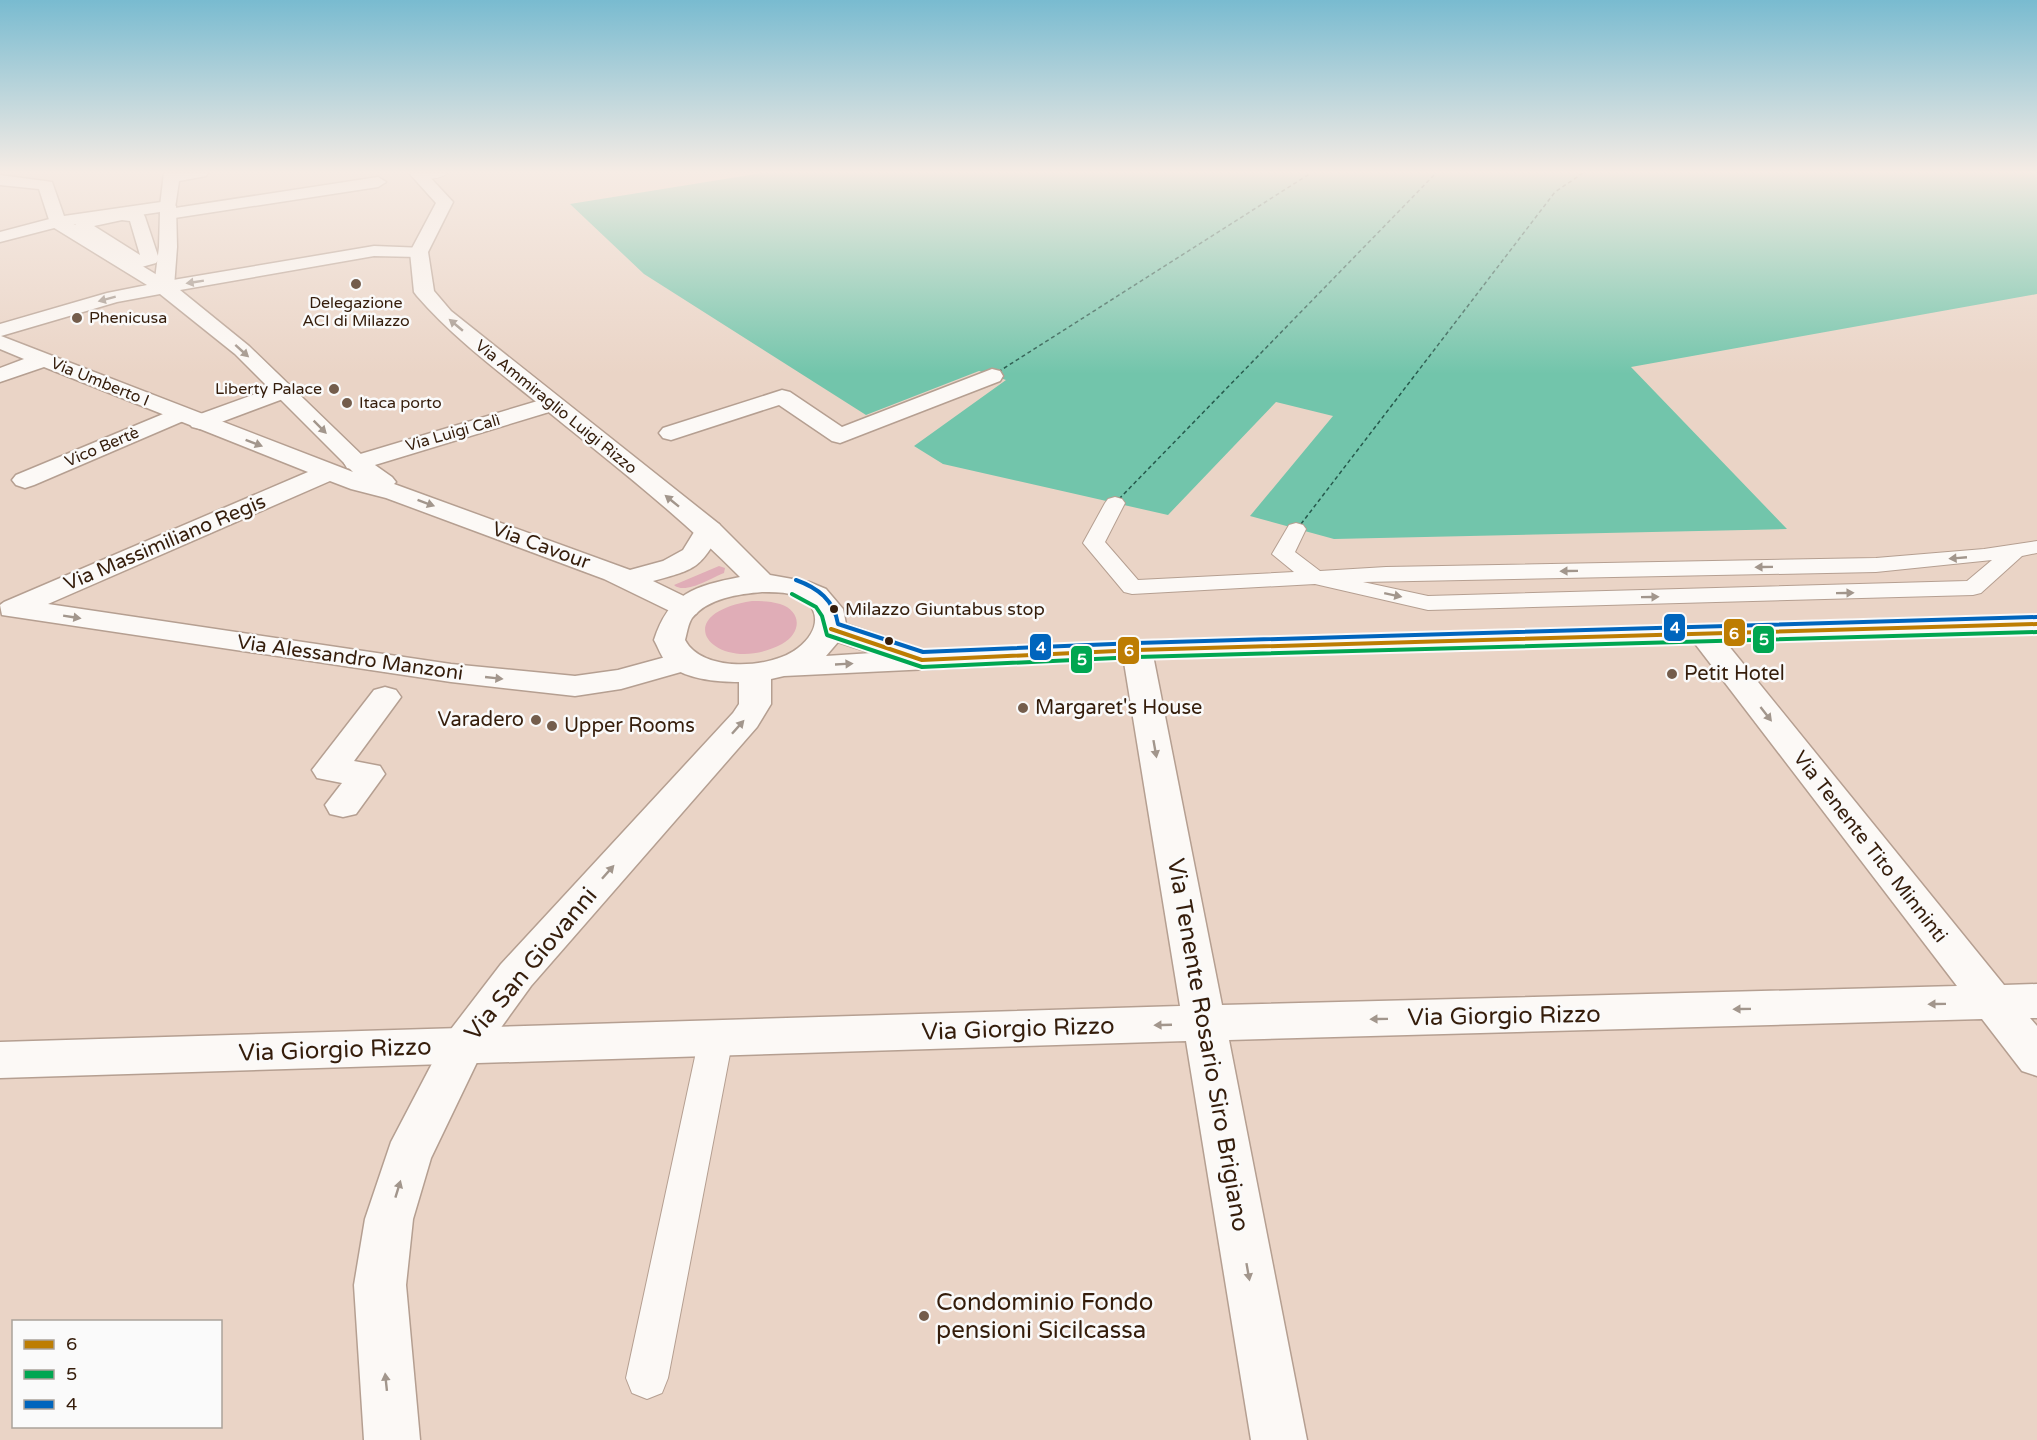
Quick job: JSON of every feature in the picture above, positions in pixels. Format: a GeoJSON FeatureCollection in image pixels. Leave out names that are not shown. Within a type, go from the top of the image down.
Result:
{"type":"FeatureCollection","features":[{"type":"Feature","properties":{"kind":"street","name":"Via Cavour"},"geometry":{"type":"LineString","coordinates":[[87,240],[164,287],[242,350],[356,463],[394,492]]}},
{"type":"Feature","properties":{"kind":"street"},"geometry":{"type":"LineString","coordinates":[[164,287],[168,240]]}},
{"type":"Feature","properties":{"kind":"street"},"geometry":{"type":"LineString","coordinates":[[0,330],[114,297],[164,287],[374,251],[419,252],[425,240]]}},
{"type":"Feature","properties":{"kind":"street","name":"Via Ammiraglio Luigi Rizzo"},"geometry":{"type":"LineString","coordinates":[[419,252],[424,292],[444,315],[709,530],[762,583]]}},
{"type":"Feature","properties":{"kind":"street"},"geometry":{"type":"LineString","coordinates":[[127,264],[140,264],[166,258]]}},
{"type":"Feature","properties":{"kind":"street","name":"Via Umberto I"},"geometry":{"type":"LineString","coordinates":[[0,342],[330,472]]}},
{"type":"Feature","properties":{"kind":"street"},"geometry":{"type":"LineString","coordinates":[[0,375],[45,359]]}},
{"type":"Feature","properties":{"kind":"street"},"geometry":{"type":"LineString","coordinates":[[671,433],[782,397],[840,436],[992,376]]}},
{"type":"Feature","properties":{"kind":"street","name":"Vico Bertè"},"geometry":{"type":"LineString","coordinates":[[25,480],[190,418],[283,391]]}},
{"type":"Feature","properties":{"kind":"street","name":"Via Luigi Calì"},"geometry":{"type":"LineString","coordinates":[[356,463],[551,404]]}},
{"type":"Feature","properties":{"kind":"street","name":"Via Cavour"},"geometry":{"type":"LineString","coordinates":[[330,472],[360,484],[394,492],[627,579],[686,608]]}},
{"type":"Feature","properties":{"kind":"street","name":"Via Massimiliano Regis"},"geometry":{"type":"LineString","coordinates":[[5,608],[330,472]]}},
{"type":"Feature","properties":{"kind":"street"},"geometry":{"type":"LineString","coordinates":[[627,579],[673,567],[693,556],[709,530]]}},
{"type":"Feature","properties":{"kind":"street"},"geometry":{"type":"LineString","coordinates":[[770,670],[807,657],[822,644],[831,629],[831,617],[827,606],[818,597],[794,587],[762,583],[720,590],[686,608],[676,618],[671,630],[670,641],[674,652],[684,661],[698,668],[734,675],[770,670],[922,660],[1137,650],[2037,624]]}},
{"type":"Feature","properties":{"kind":"street","name":"Via Alessandro Manzoni"},"geometry":{"type":"LineString","coordinates":[[5,608],[451,674],[575,686],[621,679],[684,661]]}},
{"type":"Feature","properties":{"kind":"street"},"geometry":{"type":"LineString","coordinates":[[831,629],[922,660]]}},
{"type":"Feature","properties":{"kind":"street","name":"Via Tenente Tito Minninti"},"geometry":{"type":"LineString","coordinates":[[1704,635],[2037,1058]]}},
{"type":"Feature","properties":{"kind":"street","name":"Via Tenente Rosario Siro Brigiano"},"geometry":{"type":"LineString","coordinates":[[1137,650],[1279,1440]]}},
{"type":"Feature","properties":{"kind":"street","name":"Via San Giovanni"},"geometry":{"type":"LineString","coordinates":[[392,1440],[380,1286],[389,1219],[408,1157],[463,1046],[516,975],[745,720],[770,670]]}},
{"type":"Feature","properties":{"kind":"street","name":"Via Alessandro Manzoni"},"geometry":{"type":"LineString","coordinates":[[343,805],[368,774],[329,770],[385,697]]}},
{"type":"Feature","properties":{"kind":"street","name":"Via Giorgio Rizzo"},"geometry":{"type":"LineString","coordinates":[[0,1060],[1204,1023],[2037,1002]]}},
{"type":"Feature","properties":{"kind":"lane"},"geometry":{"type":"LineString","coordinates":[[1115,503],[1094,543],[1132,586],[1398,574],[1876,565],[2030,549]]}},
{"type":"Feature","properties":{"kind":"lane"},"geometry":{"type":"LineString","coordinates":[[1296,530],[1282,554],[1316,578],[1428,603],[1904,592],[1972,588],[2030,549]]}},
{"type":"Feature","properties":{"kind":"lane"},"geometry":{"type":"LineString","coordinates":[[647,1378],[716,1038]]}},
{"type":"Feature","properties":{"kind":"shaded area"},"geometry":{"type":"Polygon","coordinates":[[[719,566],[725,568],[724,573],[705,582],[685,588],[674,585],[719,566]]]}},
{"type":"Feature","properties":{"kind":"shaded area"},"geometry":{"type":"Polygon","coordinates":[[[752,601],[777,603],[792,612],[797,623],[789,639],[782,644],[759,652],[738,654],[721,649],[709,640],[705,630],[710,618],[725,608],[752,601]]]}},
{"type":"Feature","properties":{"kind":"water"},"geometry":{"type":"Polygon","coordinates":[[[608,240],[2037,240],[2037,294],[1631,367],[1787,529],[1334,539],[1250,516],[1333,416],[1276,402],[1168,515],[943,464],[914,446],[1006,380],[979,371],[866,415],[644,274],[608,240]]]}},
{"type":"Feature","properties":{"kind":"ferry route"},"geometry":{"type":"LineString","coordinates":[[998,372],[1205,240]]}},
{"type":"Feature","properties":{"kind":"ferry route"},"geometry":{"type":"LineString","coordinates":[[1119,499],[1371,240]]}},
{"type":"Feature","properties":{"kind":"ferry route"},"geometry":{"type":"LineString","coordinates":[[1301,524],[1518,240]]}},
{"type":"Feature","properties":{"kind":"transit line","name":"4"},"geometry":{"type":"LineString","coordinates":[[796,580],[812,586],[830,601],[837,615],[838,624],[923,652],[1137,643],[2037,617]]}},
{"type":"Feature","properties":{"kind":"transit line","name":"5"},"geometry":{"type":"LineString","coordinates":[[792,594],[816,607],[822,616],[824,631],[827,635],[922,667],[1137,657],[2037,632]]}},
{"type":"Feature","properties":{"kind":"transit line","name":"6"},"geometry":{"type":"LineString","coordinates":[[831,629],[922,660],[1137,650],[2037,624]]}},
{"type":"Feature","properties":{"kind":"place","name":"Delegazione ACI di Milazzo"},"geometry":{"type":"Point","coordinates":[356,284]}},
{"type":"Feature","properties":{"kind":"place","name":"Phenicusa"},"geometry":{"type":"Point","coordinates":[77,318]}},
{"type":"Feature","properties":{"kind":"place","name":"Liberty Palace"},"geometry":{"type":"Point","coordinates":[334,389]}},
{"type":"Feature","properties":{"kind":"place","name":"Itaca porto"},"geometry":{"type":"Point","coordinates":[347,403]}},
{"type":"Feature","properties":{"kind":"place","name":"Milazzo Giuntabus stop"},"geometry":{"type":"Point","coordinates":[834,609]}},
{"type":"Feature","properties":{"kind":"place","name":"Petit Hotel"},"geometry":{"type":"Point","coordinates":[1672,674]}},
{"type":"Feature","properties":{"kind":"place","name":"Margaret's House"},"geometry":{"type":"Point","coordinates":[1023,708]}},
{"type":"Feature","properties":{"kind":"place","name":"Varadero"},"geometry":{"type":"Point","coordinates":[536,720]}},
{"type":"Feature","properties":{"kind":"place","name":"Upper Rooms"},"geometry":{"type":"Point","coordinates":[552,726]}},
{"type":"Feature","properties":{"kind":"place","name":"Condominio Fondo pensioni Sicilcassa"},"geometry":{"type":"Point","coordinates":[924,1316]}}]}
